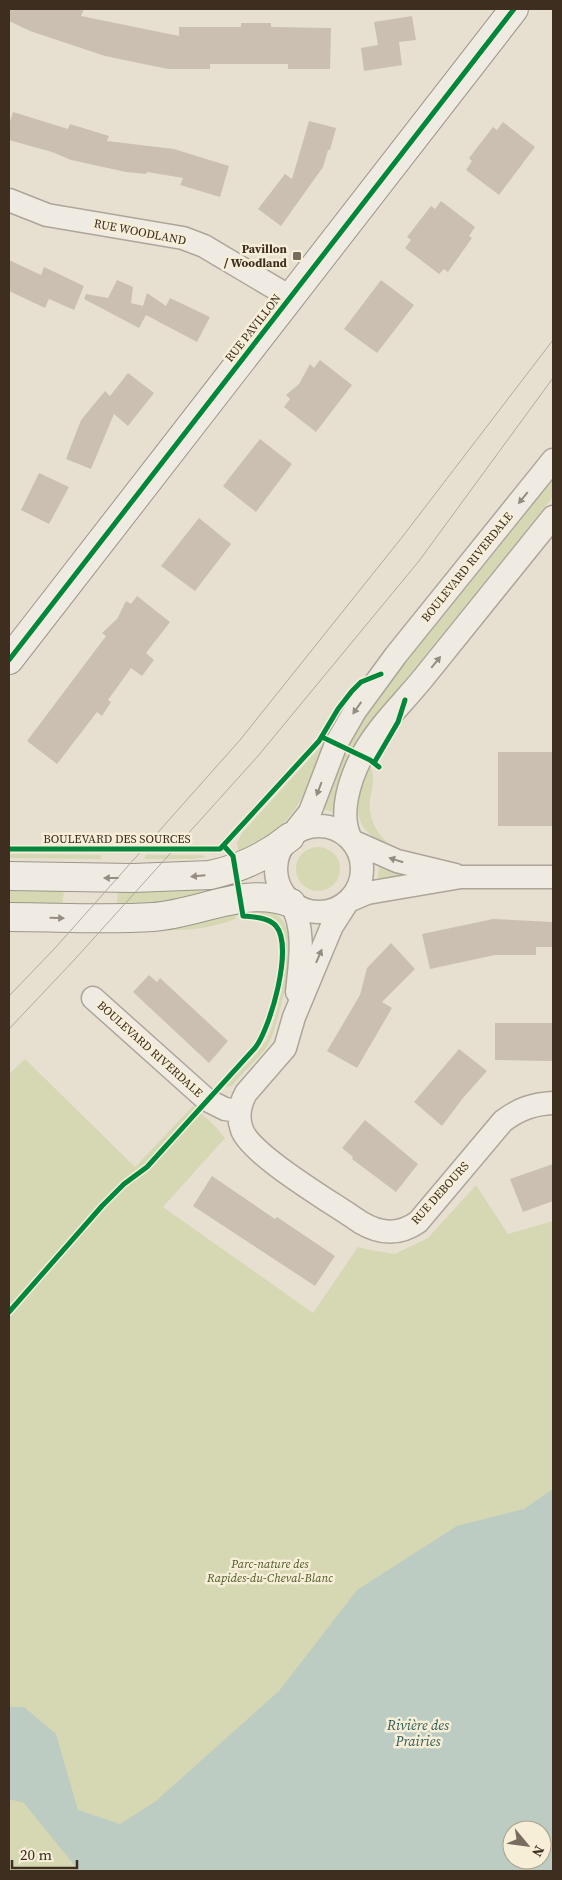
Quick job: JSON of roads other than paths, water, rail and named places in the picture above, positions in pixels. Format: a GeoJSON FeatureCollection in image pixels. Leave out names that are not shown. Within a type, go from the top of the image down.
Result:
{"type":"FeatureCollection","features":[{"type":"Feature","properties":{"kind":"street","name":"RUE PAVILLON"},"geometry":{"type":"LineString","coordinates":[[10,654],[514,9]]}},
{"type":"Feature","properties":{"kind":"street","name":"RUE WOODLAND"},"geometry":{"type":"LineString","coordinates":[[9,200],[47,215],[183,238],[204,246],[290,297]]}},
{"type":"Feature","properties":{"kind":"street","name":"BOULEVARD RIVERDALE"},"geometry":{"type":"LineString","coordinates":[[290,837],[310,812],[336,744],[352,716],[396,654],[553,460]]}},
{"type":"Feature","properties":{"kind":"street"},"geometry":{"type":"LineString","coordinates":[[240,1111],[246,1093],[282,1052],[332,926],[355,893],[362,876],[361,858],[346,824],[347,802],[355,772],[368,745],[387,718],[414,689],[553,517]]}},
{"type":"Feature","properties":{"kind":"street"},"geometry":{"type":"LineString","coordinates":[[9,876],[133,878],[210,875],[221,873],[266,854],[290,837],[308,828],[324,826],[338,830],[352,841],[392,859],[461,877]]}},
{"type":"Feature","properties":{"kind":"street"},"geometry":{"type":"LineString","coordinates":[[290,837],[277,858],[275,873],[279,888],[291,903],[298,920],[301,942],[294,1018]]}},
{"type":"Feature","properties":{"kind":"street"},"geometry":{"type":"LineString","coordinates":[[9,917],[153,917],[182,913],[232,900],[263,896],[280,899],[302,910],[320,913],[336,909],[348,901],[367,893],[461,877],[553,877]]}},
{"type":"Feature","properties":{"kind":"street","name":"BOULEVARD RIVERDALE"},"geometry":{"type":"LineString","coordinates":[[93,998],[203,1097],[218,1106],[240,1111]]}},
{"type":"Feature","properties":{"kind":"street","name":"RUE DEBOURS"},"geometry":{"type":"LineString","coordinates":[[240,1111],[241,1129],[256,1149],[369,1228],[386,1232],[403,1230],[418,1222],[503,1121],[521,1109],[553,1103]]}},
{"type":"Feature","properties":{"kind":"water","name":"Rivière des Prairies"},"geometry":{"type":"Polygon","coordinates":[[[553,1489],[553,1871],[79,1871],[24,1803],[9,1799],[9,1707],[24,1707],[56,1734],[78,1810],[120,1824],[156,1801],[279,1691],[357,1590],[457,1526],[524,1509],[553,1489]]]}},
{"type":"Feature","properties":{"kind":"tram line"},"geometry":{"type":"LineString","coordinates":[[9,996],[56,947],[240,740],[403,536],[553,340]]}},
{"type":"Feature","properties":{"kind":"tram line"},"geometry":{"type":"LineString","coordinates":[[9,1029],[76,958],[258,756],[419,561],[553,378]]}},
{"type":"Feature","properties":{"kind":"place","name":"Pavillon / Woodland"},"geometry":{"type":"Point","coordinates":[297,256]}},
{"type":"Feature","properties":{"kind":"park label","name":"Parc-nature des Rapides-du-Cheval-Blanc"},"geometry":{"type":"Point","coordinates":[270,1571]}}]}
